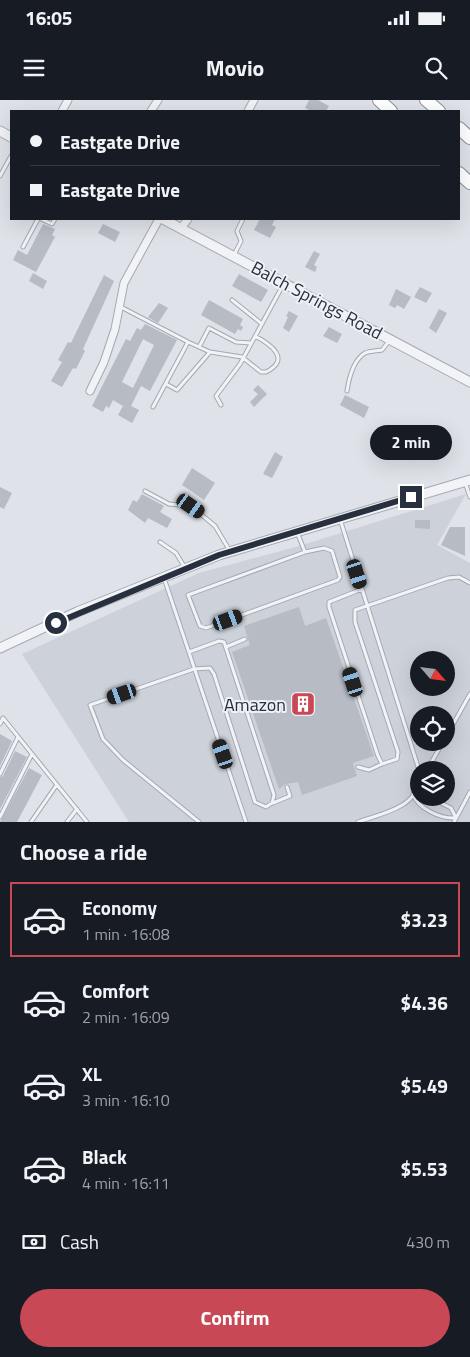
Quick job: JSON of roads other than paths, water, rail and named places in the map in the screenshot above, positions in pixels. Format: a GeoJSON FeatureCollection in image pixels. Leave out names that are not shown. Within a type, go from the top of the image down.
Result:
{"type":"FeatureCollection","features":[{"type":"Feature","properties":{"kind":"highway"},"geometry":{"type":"LineString","coordinates":[[379,100],[390,110]]}},
{"type":"Feature","properties":{"kind":"highway"},"geometry":{"type":"LineString","coordinates":[[426,100],[438,110]]}},
{"type":"Feature","properties":{"kind":"highway"},"geometry":{"type":"LineString","coordinates":[[460,129],[470,138]]}},
{"type":"Feature","properties":{"kind":"highway"},"geometry":{"type":"LineString","coordinates":[[460,174],[470,183]]}},
{"type":"Feature","properties":{"kind":"street"},"geometry":{"type":"LineString","coordinates":[[90,391],[109,346],[124,283],[158,220]]}},
{"type":"Feature","properties":{"kind":"street","name":"Balch Springs Road"},"geometry":{"type":"LineString","coordinates":[[165,220],[285,282],[470,382]]}},
{"type":"Feature","properties":{"kind":"street"},"geometry":{"type":"LineString","coordinates":[[182,228],[187,220]]}},
{"type":"Feature","properties":{"kind":"street"},"geometry":{"type":"LineString","coordinates":[[0,648],[77,612],[230,552],[467,481]]}},
{"type":"Feature","properties":{"kind":"lane"},"geometry":{"type":"LineString","coordinates":[[0,176],[10,158]]}},
{"type":"Feature","properties":{"kind":"lane"},"geometry":{"type":"LineString","coordinates":[[23,247],[39,220]]}},
{"type":"Feature","properties":{"kind":"lane"},"geometry":{"type":"LineString","coordinates":[[42,220],[52,224],[54,220]]}},
{"type":"Feature","properties":{"kind":"lane"},"geometry":{"type":"LineString","coordinates":[[234,256],[241,241],[237,231],[242,220]]}},
{"type":"Feature","properties":{"kind":"lane"},"geometry":{"type":"LineString","coordinates":[[221,406],[216,396],[240,364],[242,357],[252,343],[285,282]]}},
{"type":"Feature","properties":{"kind":"lane"},"geometry":{"type":"LineString","coordinates":[[232,300],[262,324]]}},
{"type":"Feature","properties":{"kind":"lane"},"geometry":{"type":"LineString","coordinates":[[118,306],[210,352],[242,357],[261,372],[266,372],[275,366],[278,356],[275,350],[255,336]]}},
{"type":"Feature","properties":{"kind":"lane"},"geometry":{"type":"LineString","coordinates":[[199,347],[209,328],[236,342],[252,343]]}},
{"type":"Feature","properties":{"kind":"lane"},"geometry":{"type":"LineString","coordinates":[[347,391],[351,373],[360,358],[369,352],[382,350],[390,339]]}},
{"type":"Feature","properties":{"kind":"lane"},"geometry":{"type":"LineString","coordinates":[[153,407],[188,342]]}},
{"type":"Feature","properties":{"kind":"lane"},"geometry":{"type":"LineString","coordinates":[[166,384],[177,390],[210,352]]}},
{"type":"Feature","properties":{"kind":"lane"},"geometry":{"type":"LineString","coordinates":[[467,481],[470,497]]}},
{"type":"Feature","properties":{"kind":"lane"},"geometry":{"type":"LineString","coordinates":[[145,491],[169,504],[191,506],[197,510],[215,526],[230,552]]}},
{"type":"Feature","properties":{"kind":"lane"},"geometry":{"type":"LineString","coordinates":[[339,518],[417,761]]}},
{"type":"Feature","properties":{"kind":"lane"},"geometry":{"type":"LineString","coordinates":[[297,532],[305,552]]}},
{"type":"Feature","properties":{"kind":"lane"},"geometry":{"type":"LineString","coordinates":[[160,542],[176,553],[186,569]]}},
{"type":"Feature","properties":{"kind":"lane"},"geometry":{"type":"LineString","coordinates":[[324,548],[332,551],[340,577],[338,580],[206,628],[200,626],[188,595],[305,552],[324,548]]}},
{"type":"Feature","properties":{"kind":"lane"},"geometry":{"type":"LineString","coordinates":[[358,767],[368,770],[397,759],[398,752],[355,622],[354,610],[448,578],[459,577],[470,583]]}},
{"type":"Feature","properties":{"kind":"lane"},"geometry":{"type":"LineString","coordinates":[[164,578],[246,822]]}},
{"type":"Feature","properties":{"kind":"lane"},"geometry":{"type":"LineString","coordinates":[[362,589],[329,602],[329,607],[382,764]]}},
{"type":"Feature","properties":{"kind":"lane"},"geometry":{"type":"LineString","coordinates":[[226,647],[245,640]]}},
{"type":"Feature","properties":{"kind":"lane"},"geometry":{"type":"LineString","coordinates":[[189,652],[219,641],[224,642],[274,795],[272,803]]}},
{"type":"Feature","properties":{"kind":"lane"},"geometry":{"type":"LineString","coordinates":[[199,822],[123,760],[103,739],[90,705],[194,669],[210,668],[214,674],[255,802],[266,807],[290,796],[287,787]]}},
{"type":"Feature","properties":{"kind":"lane"},"geometry":{"type":"LineString","coordinates":[[455,721],[470,694]]}},
{"type":"Feature","properties":{"kind":"lane"},"geometry":{"type":"LineString","coordinates":[[0,724],[3,718],[87,822]]}},
{"type":"Feature","properties":{"kind":"lane"},"geometry":{"type":"LineString","coordinates":[[0,774],[18,737]]}},
{"type":"Feature","properties":{"kind":"lane"},"geometry":{"type":"LineString","coordinates":[[0,817],[32,754]]}},
{"type":"Feature","properties":{"kind":"lane"},"geometry":{"type":"LineString","coordinates":[[31,822],[56,786]]}},
{"type":"Feature","properties":{"kind":"lane"},"geometry":{"type":"LineString","coordinates":[[455,820],[470,792]]}},
{"type":"Feature","properties":{"kind":"lane"},"geometry":{"type":"LineString","coordinates":[[358,822],[406,804],[410,798]]}},
{"type":"Feature","properties":{"kind":"lane"},"geometry":{"type":"LineString","coordinates":[[423,806],[446,819],[455,820]]}},
{"type":"Feature","properties":{"kind":"lane"},"geometry":{"type":"LineString","coordinates":[[447,806],[451,808],[455,820]]}},
{"type":"Feature","properties":{"kind":"lane"},"geometry":{"type":"LineString","coordinates":[[67,822],[77,809]]}},
{"type":"Feature","properties":{"kind":"place","name":"Amazon"},"geometry":{"type":"Point","coordinates":[303,704]}}]}
